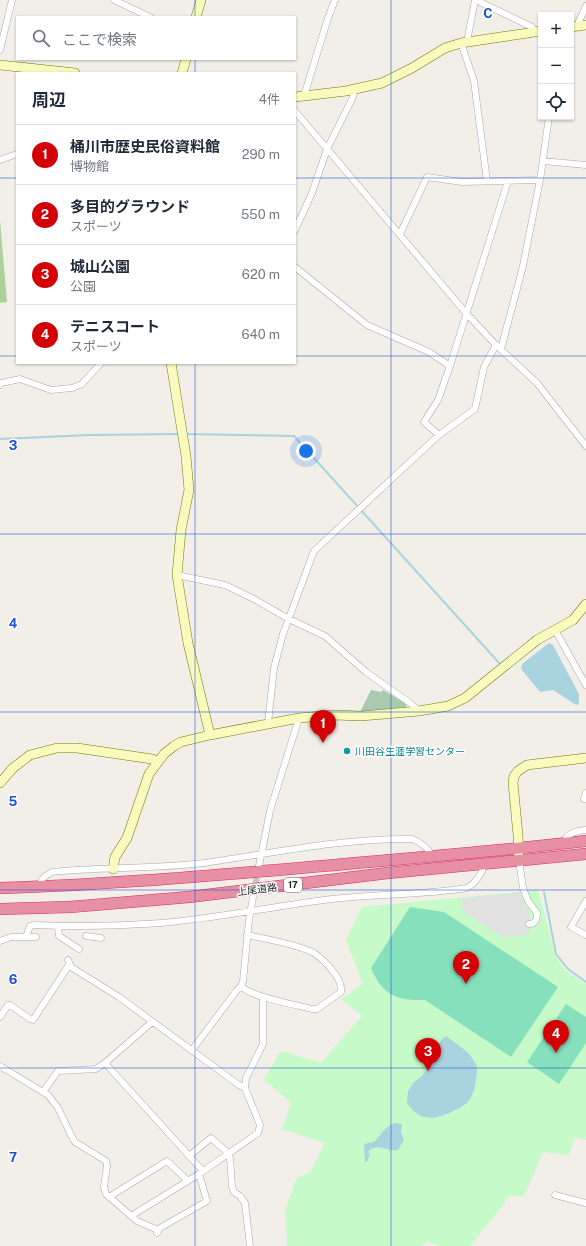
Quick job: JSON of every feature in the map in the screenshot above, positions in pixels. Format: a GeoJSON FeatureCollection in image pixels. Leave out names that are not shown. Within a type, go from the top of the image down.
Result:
{"type":"FeatureCollection","features":[{"type":"Feature","properties":{"kind":"highway","name":"上尾道路"},"geometry":{"type":"LineString","coordinates":[[0,910],[70,907],[189,897],[485,863],[563,844],[586,841]]}},
{"type":"Feature","properties":{"kind":"highway","name":"上尾道路"},"geometry":{"type":"LineString","coordinates":[[0,888],[116,883],[433,856],[586,854]]}},
{"type":"Feature","properties":{"kind":"street"},"geometry":{"type":"LineString","coordinates":[[0,50],[12,0]]}},
{"type":"Feature","properties":{"kind":"street"},"geometry":{"type":"LineString","coordinates":[[114,0],[148,16]]}},
{"type":"Feature","properties":{"kind":"street"},"geometry":{"type":"LineString","coordinates":[[196,16],[201,0]]}},
{"type":"Feature","properties":{"kind":"street"},"geometry":{"type":"LineString","coordinates":[[335,0],[299,96],[354,89],[382,83],[412,68],[445,48],[464,42],[538,31]]}},
{"type":"Feature","properties":{"kind":"street"},"geometry":{"type":"LineString","coordinates":[[487,181],[474,81],[464,42],[476,0],[538,31]]}},
{"type":"Feature","properties":{"kind":"street"},"geometry":{"type":"LineString","coordinates":[[578,26],[586,6]]}},
{"type":"Feature","properties":{"kind":"street"},"geometry":{"type":"LineString","coordinates":[[182,72],[186,60]]}},
{"type":"Feature","properties":{"kind":"street"},"geometry":{"type":"LineString","coordinates":[[0,65],[66,72]]}},
{"type":"Feature","properties":{"kind":"street"},"geometry":{"type":"LineString","coordinates":[[296,228],[312,193],[327,149],[353,97],[354,89]]}},
{"type":"Feature","properties":{"kind":"street"},"geometry":{"type":"LineString","coordinates":[[296,111],[466,313],[498,347],[537,383],[586,446]]}},
{"type":"Feature","properties":{"kind":"street"},"geometry":{"type":"LineString","coordinates":[[268,724],[274,668],[282,634],[314,551],[439,434],[475,409],[484,367],[498,347],[523,266],[540,180],[549,120]]}},
{"type":"Feature","properties":{"kind":"street"},"geometry":{"type":"LineString","coordinates":[[0,160],[16,154]]}},
{"type":"Feature","properties":{"kind":"street"},"geometry":{"type":"LineString","coordinates":[[543,161],[586,164]]}},
{"type":"Feature","properties":{"kind":"street"},"geometry":{"type":"LineString","coordinates":[[400,234],[427,176],[462,182],[540,180]]}},
{"type":"Feature","properties":{"kind":"street"},"geometry":{"type":"LineString","coordinates":[[439,434],[424,422],[438,400],[450,366],[508,180]]}},
{"type":"Feature","properties":{"kind":"street"},"geometry":{"type":"LineString","coordinates":[[296,268],[367,325],[429,352],[450,366]]}},
{"type":"Feature","properties":{"kind":"street"},"geometry":{"type":"LineString","coordinates":[[0,385],[1,383],[20,379],[51,390],[72,388],[82,384],[100,364]]}},
{"type":"Feature","properties":{"kind":"street"},"geometry":{"type":"LineString","coordinates":[[172,364],[186,456],[189,490],[181,530],[177,575],[188,643],[210,735]]}},
{"type":"Feature","properties":{"kind":"street"},"geometry":{"type":"LineString","coordinates":[[177,575],[225,585],[254,599],[289,619],[325,636],[366,672],[419,711]]}},
{"type":"Feature","properties":{"kind":"street"},"geometry":{"type":"LineString","coordinates":[[113,869],[115,857],[127,838],[149,774],[164,754],[181,742],[298,718],[335,715],[361,716],[419,711],[448,706],[458,702],[483,684],[537,640],[573,620],[586,604]]}},
{"type":"Feature","properties":{"kind":"street"},"geometry":{"type":"LineString","coordinates":[[555,630],[586,685]]}},
{"type":"Feature","properties":{"kind":"street"},"geometry":{"type":"LineString","coordinates":[[259,866],[270,811],[298,718]]}},
{"type":"Feature","properties":{"kind":"street"},"geometry":{"type":"LineString","coordinates":[[0,781],[13,768],[30,755],[57,748],[77,748],[158,761]]}},
{"type":"Feature","properties":{"kind":"street"},"geometry":{"type":"LineString","coordinates":[[529,924],[536,921],[537,914],[528,901],[523,888],[518,855],[518,834],[513,783],[516,774],[520,769],[527,765],[586,758]]}},
{"type":"Feature","properties":{"kind":"street"},"geometry":{"type":"LineString","coordinates":[[586,793],[584,799],[586,800]]}},
{"type":"Feature","properties":{"kind":"street"},"geometry":{"type":"LineString","coordinates":[[563,844],[565,838],[571,833],[586,830]]}},
{"type":"Feature","properties":{"kind":"street"},"geometry":{"type":"LineString","coordinates":[[37,887],[44,877],[52,872],[202,863],[322,844],[359,841],[416,840],[427,848],[433,856]]}},
{"type":"Feature","properties":{"kind":"street"},"geometry":{"type":"LineString","coordinates":[[26,937],[30,926],[117,926],[162,923],[334,899],[467,888],[483,871],[485,863]]}},
{"type":"Feature","properties":{"kind":"street"},"geometry":{"type":"LineString","coordinates":[[192,1050],[244,981],[247,935],[253,897]]}},
{"type":"Feature","properties":{"kind":"street"},"geometry":{"type":"LineString","coordinates":[[586,901],[571,927],[586,936]]}},
{"type":"Feature","properties":{"kind":"street"},"geometry":{"type":"LineString","coordinates":[[58,926],[59,936],[79,949]]}},
{"type":"Feature","properties":{"kind":"street"},"geometry":{"type":"LineString","coordinates":[[241,986],[244,990],[263,997],[312,1009],[317,1009],[341,992],[342,987],[336,975],[318,956],[312,952],[247,935]]}},
{"type":"Feature","properties":{"kind":"street"},"geometry":{"type":"LineString","coordinates":[[86,936],[101,938]]}},
{"type":"Feature","properties":{"kind":"street"},"geometry":{"type":"LineString","coordinates":[[0,941],[11,937],[36,937]]}},
{"type":"Feature","properties":{"kind":"street"},"geometry":{"type":"LineString","coordinates":[[0,1017],[8,1005],[10,1005],[33,1020],[68,963],[119,997],[239,1086],[245,1088]]}},
{"type":"Feature","properties":{"kind":"street"},"geometry":{"type":"LineString","coordinates":[[131,1216],[201,1173],[258,1133],[260,1125],[245,1088],[246,1078],[263,1044],[263,997]]}},
{"type":"Feature","properties":{"kind":"street"},"geometry":{"type":"LineString","coordinates":[[43,1092],[58,1071],[96,1069],[152,1022]]}},
{"type":"Feature","properties":{"kind":"street"},"geometry":{"type":"LineString","coordinates":[[0,1066],[43,1092],[53,1101],[75,1142],[106,1161],[105,1192],[131,1216],[157,1232],[207,1201],[201,1173],[189,1156],[105,1063]]}},
{"type":"Feature","properties":{"kind":"street"},"geometry":{"type":"LineString","coordinates":[[189,1156],[211,1138],[228,1154],[230,1158],[232,1187],[234,1192],[240,1196],[245,1203],[250,1246]]}},
{"type":"Feature","properties":{"kind":"street"},"geometry":{"type":"LineString","coordinates":[[109,1197],[167,1161],[186,1178],[187,1181]]}},
{"type":"Feature","properties":{"kind":"street"},"geometry":{"type":"LineString","coordinates":[[555,1195],[586,1203]]}},
{"type":"Feature","properties":{"kind":"green space"},"geometry":{"type":"Polygon","coordinates":[[[0,220],[7,302],[0,303],[0,220]]]}},
{"type":"Feature","properties":{"kind":"green space"},"geometry":{"type":"Polygon","coordinates":[[[371,690],[381,692],[383,690],[407,704],[406,707],[360,712],[371,690]]]}},
{"type":"Feature","properties":{"kind":"green space"},"geometry":{"type":"Polygon","coordinates":[[[538,890],[555,955],[566,971],[586,984],[586,1140],[575,1137],[569,1155],[543,1152],[524,1196],[510,1196],[470,1246],[438,1246],[427,1241],[422,1246],[287,1246],[285,1210],[297,1178],[310,1173],[325,1143],[282,1129],[291,1103],[264,1079],[281,1051],[321,1063],[362,1016],[341,999],[363,984],[346,940],[362,907],[538,890]]]}},
{"type":"Feature","properties":{"kind":"green space"},"geometry":{"type":"Polygon","coordinates":[[[410,907],[444,912],[558,987],[511,1057],[425,1000],[399,997],[392,994],[380,985],[371,968],[410,907]]]}},
{"type":"Feature","properties":{"kind":"green space"},"geometry":{"type":"Polygon","coordinates":[[[566,1004],[586,1017],[586,1043],[559,1084],[527,1062],[566,1004]]]}},
{"type":"Feature","properties":{"kind":"shaded area"},"geometry":{"type":"Polygon","coordinates":[[[520,893],[523,903],[529,911],[530,934],[503,937],[463,911],[462,898],[520,893]]]}},
{"type":"Feature","properties":{"kind":"water"},"geometry":{"type":"Polygon","coordinates":[[[549,643],[553,645],[579,694],[579,704],[576,705],[553,690],[540,692],[521,669],[522,664],[549,643]]]}},
{"type":"Feature","properties":{"kind":"water"},"geometry":{"type":"Polygon","coordinates":[[[446,1036],[466,1051],[473,1059],[477,1067],[474,1089],[469,1101],[459,1108],[441,1116],[429,1118],[423,1117],[412,1109],[407,1103],[408,1091],[414,1082],[422,1076],[427,1069],[430,1060],[436,1054],[438,1045],[446,1036]]]}},
{"type":"Feature","properties":{"kind":"water"},"geometry":{"type":"Polygon","coordinates":[[[395,1123],[402,1124],[401,1133],[404,1140],[398,1150],[375,1147],[368,1152],[370,1154],[367,1162],[365,1162],[364,1144],[374,1142],[386,1129],[395,1123]]]}},
{"type":"Feature","properties":{"kind":"waterway"},"geometry":{"type":"LineString","coordinates":[[0,439],[89,435],[181,434]]}},
{"type":"Feature","properties":{"kind":"waterway"},"geometry":{"type":"LineString","coordinates":[[185,434],[294,436],[501,665]]}},
{"type":"Feature","properties":{"kind":"waterway"},"geometry":{"type":"LineString","coordinates":[[544,892],[556,954],[568,969],[586,982]]}},
{"type":"Feature","properties":{"kind":"tunnel"},"geometry":{"type":"LineString","coordinates":[[254,892],[258,869]]}},
{"type":"Feature","properties":{"kind":"place","name":"桶川市歴史民俗資料館"},"geometry":{"type":"Point","coordinates":[323,743]}},
{"type":"Feature","properties":{"kind":"place","name":"川田谷生涯学習センター"},"geometry":{"type":"Point","coordinates":[347,751]}},
{"type":"Feature","properties":{"kind":"place","name":"多目的グラウンド"},"geometry":{"type":"Point","coordinates":[466,984]}},
{"type":"Feature","properties":{"kind":"place","name":"テニスコート"},"geometry":{"type":"Point","coordinates":[556,1053]}},
{"type":"Feature","properties":{"kind":"place","name":"城山公園"},"geometry":{"type":"Point","coordinates":[428,1071]}}]}
